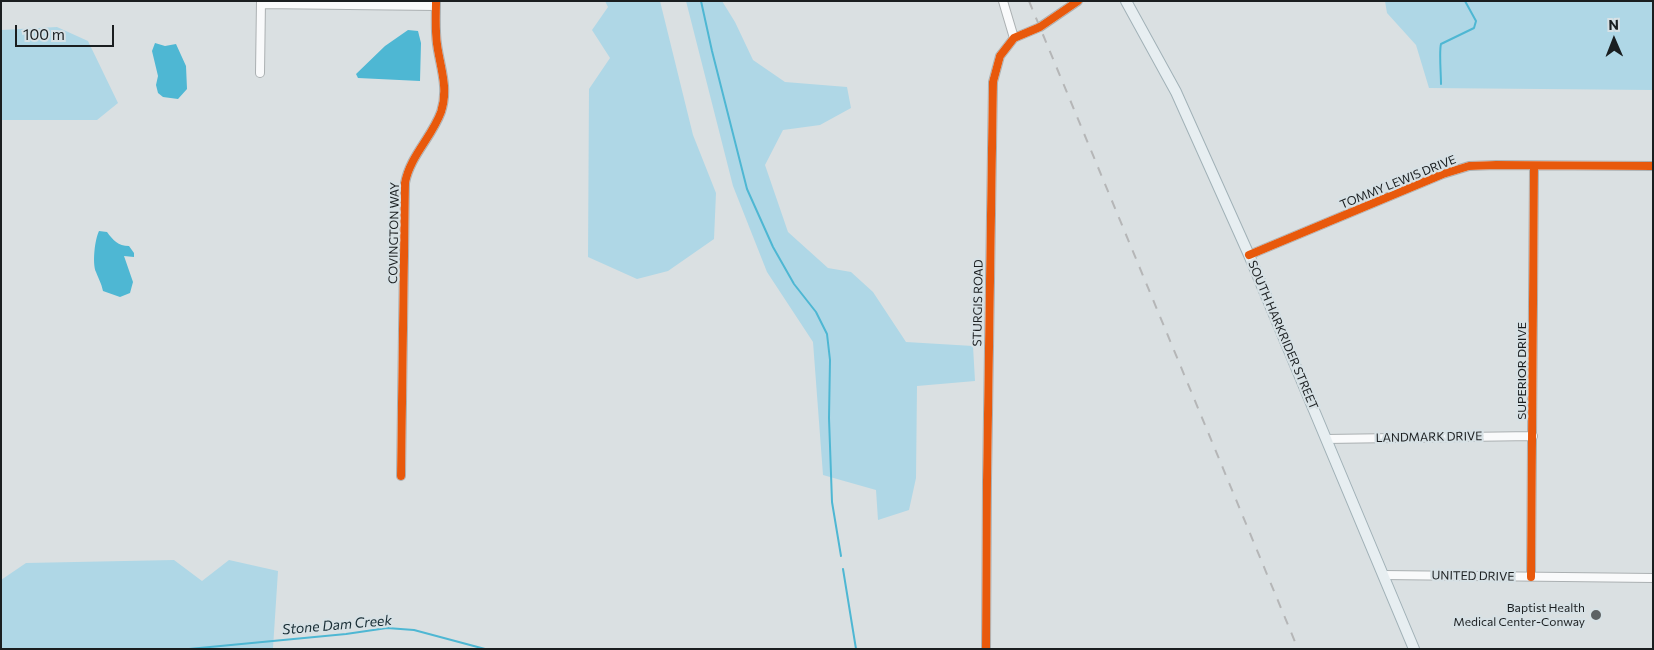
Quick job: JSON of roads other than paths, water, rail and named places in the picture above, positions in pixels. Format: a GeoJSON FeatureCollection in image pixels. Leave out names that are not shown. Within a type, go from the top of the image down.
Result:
{"type":"FeatureCollection","features":[{"type":"Feature","properties":{"kind":"main road","name":"SOUTH HARKRIDER STREET"},"geometry":{"type":"LineString","coordinates":[[1126,1],[1176,92],[1249,255],[1414,649]]}},
{"type":"Feature","properties":{"kind":"street"},"geometry":{"type":"LineString","coordinates":[[1003,1],[1014,38],[1040,27],[1078,1]]}},
{"type":"Feature","properties":{"kind":"street"},"geometry":{"type":"LineString","coordinates":[[260,73],[261,3],[436,4]]}},
{"type":"Feature","properties":{"kind":"street","name":"COVINGTON WAY"},"geometry":{"type":"LineString","coordinates":[[401,476],[405,183],[407,171],[441,113],[445,96],[445,84],[437,43],[436,4]]}},
{"type":"Feature","properties":{"kind":"street","name":"STURGIS ROAD"},"geometry":{"type":"LineString","coordinates":[[986,649],[993,82],[1000,56],[1014,38]]}},
{"type":"Feature","properties":{"kind":"street","name":"TOMMY LEWIS DRIVE"},"geometry":{"type":"LineString","coordinates":[[1249,255],[1443,174],[1468,166],[1653,166]]}},
{"type":"Feature","properties":{"kind":"street","name":"SUPERIOR DRIVE"},"geometry":{"type":"LineString","coordinates":[[1531,577],[1534,166]]}},
{"type":"Feature","properties":{"kind":"street","name":"LANDMARK DRIVE"},"geometry":{"type":"LineString","coordinates":[[1326,439],[1533,436]]}},
{"type":"Feature","properties":{"kind":"street","name":"UNITED DRIVE"},"geometry":{"type":"LineString","coordinates":[[1383,575],[1653,578]]}},
{"type":"Feature","properties":{"kind":"water"},"geometry":{"type":"Polygon","coordinates":[[[408,30],[418,31],[421,43],[420,81],[358,78],[356,74],[385,46],[408,30]]]}},
{"type":"Feature","properties":{"kind":"water"},"geometry":{"type":"Polygon","coordinates":[[[155,43],[165,46],[176,44],[186,66],[187,89],[178,99],[163,97],[158,93],[156,85],[158,76],[152,51],[155,43]]]}},
{"type":"Feature","properties":{"kind":"water"},"geometry":{"type":"Polygon","coordinates":[[[99,231],[107,232],[116,242],[129,246],[134,253],[134,257],[124,256],[133,282],[130,293],[120,297],[103,291],[94,263],[95,245],[99,231]]]}},
{"type":"Feature","properties":{"kind":"waterway"},"geometry":{"type":"LineString","coordinates":[[701,1],[747,189],[773,247],[794,284],[816,312],[827,334],[830,360],[829,418],[832,502],[841,556]]}},
{"type":"Feature","properties":{"kind":"waterway"},"geometry":{"type":"LineString","coordinates":[[1441,84],[1441,44],[1474,28],[1476,21],[1465,1]]}},
{"type":"Feature","properties":{"kind":"waterway"},"geometry":{"type":"LineString","coordinates":[[843,569],[856,649]]}},
{"type":"Feature","properties":{"kind":"waterway","name":"Stone Dam Creek"},"geometry":{"type":"LineString","coordinates":[[189,649],[346,634],[387,628],[414,630],[485,649]]}},
{"type":"Feature","properties":{"kind":"railway"},"geometry":{"type":"LineString","coordinates":[[1029,1],[1298,649]]}},
{"type":"Feature","properties":{"kind":"place","name":"Baptist Health Medical Center-Conway"},"geometry":{"type":"Point","coordinates":[1596,615]}}]}
